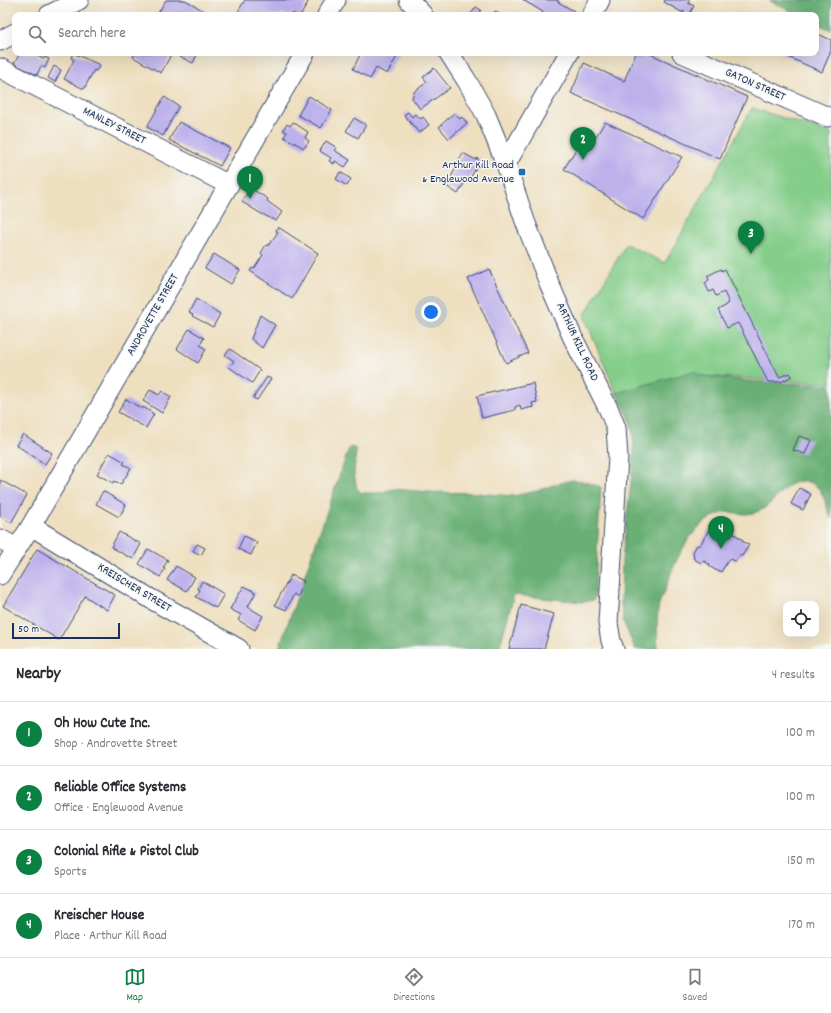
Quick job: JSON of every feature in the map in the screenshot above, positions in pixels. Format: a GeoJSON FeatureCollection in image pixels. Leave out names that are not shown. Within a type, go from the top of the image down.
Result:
{"type":"FeatureCollection","features":[{"type":"Feature","properties":{"kind":"street"},"geometry":{"type":"LineString","coordinates":[[56,12],[78,0]]}},
{"type":"Feature","properties":{"kind":"street"},"geometry":{"type":"LineString","coordinates":[[329,12],[336,0]]}},
{"type":"Feature","properties":{"kind":"street"},"geometry":{"type":"LineString","coordinates":[[409,0],[419,12]]}},
{"type":"Feature","properties":{"kind":"street"},"geometry":{"type":"LineString","coordinates":[[0,41],[12,35]]}},
{"type":"Feature","properties":{"kind":"street","name":"ANDROVETTE STREET"},"geometry":{"type":"LineString","coordinates":[[0,575],[31,526],[303,56]]}},
{"type":"Feature","properties":{"kind":"street","name":"ARTHUR KILL ROAD"},"geometry":{"type":"LineString","coordinates":[[451,56],[467,80],[486,115],[506,164],[525,221],[549,283],[572,336],[609,410],[616,428],[618,457],[608,623],[614,649]]}},
{"type":"Feature","properties":{"kind":"street"},"geometry":{"type":"LineString","coordinates":[[506,164],[567,56]]}},
{"type":"Feature","properties":{"kind":"street","name":"GATON STREET"},"geometry":{"type":"LineString","coordinates":[[689,56],[828,117]]}},
{"type":"Feature","properties":{"kind":"street","name":"MANLEY STREET"},"geometry":{"type":"LineString","coordinates":[[0,68],[229,185]]}},
{"type":"Feature","properties":{"kind":"street","name":"KREISCHER STREET"},"geometry":{"type":"LineString","coordinates":[[31,526],[151,599],[239,649]]}},
{"type":"Feature","properties":{"kind":"street"},"geometry":{"type":"LineString","coordinates":[[0,538],[17,548]]}},
{"type":"Feature","properties":{"kind":"green space"},"geometry":{"type":"Polygon","coordinates":[[[831,0],[831,30],[819,24],[819,12],[793,12],[770,1],[831,0]]]}},
{"type":"Feature","properties":{"kind":"green space"},"geometry":{"type":"Polygon","coordinates":[[[752,108],[831,133],[831,384],[704,376],[616,393],[584,316],[626,244],[665,263],[752,108]]]}},
{"type":"Feature","properties":{"kind":"green space"},"geometry":{"type":"Polygon","coordinates":[[[694,371],[699,375],[704,376],[747,381],[831,386],[831,519],[819,489],[812,483],[800,481],[787,487],[771,503],[759,511],[749,514],[727,512],[702,524],[686,543],[680,554],[660,601],[657,630],[658,649],[635,649],[623,621],[621,603],[622,559],[634,456],[633,434],[629,417],[616,393],[694,371]]]}},
{"type":"Feature","properties":{"kind":"green space"},"geometry":{"type":"Polygon","coordinates":[[[353,447],[356,450],[354,474],[357,489],[362,493],[378,493],[393,489],[513,496],[537,491],[572,480],[582,481],[601,487],[594,600],[582,602],[514,595],[499,649],[279,649],[349,448],[353,447]]]}},
{"type":"Feature","properties":{"kind":"building"},"geometry":{"type":"Polygon","coordinates":[[[166,0],[185,0],[206,12],[159,12],[166,0]]]}},
{"type":"Feature","properties":{"kind":"building"},"geometry":{"type":"Polygon","coordinates":[[[245,0],[309,0],[303,12],[238,12],[245,0]]]}},
{"type":"Feature","properties":{"kind":"building"},"geometry":{"type":"Polygon","coordinates":[[[523,0],[558,0],[558,2],[574,11],[573,12],[543,12],[523,0]]]}},
{"type":"Feature","properties":{"kind":"building"},"geometry":{"type":"Polygon","coordinates":[[[665,0],[690,0],[688,3],[694,6],[691,12],[681,12],[664,2],[665,0]]]}},
{"type":"Feature","properties":{"kind":"building"},"geometry":{"type":"Polygon","coordinates":[[[476,7],[481,10],[480,12],[472,12],[476,7]]]}},
{"type":"Feature","properties":{"kind":"building"},"geometry":{"type":"Polygon","coordinates":[[[819,34],[831,40],[831,51],[822,72],[786,56],[819,56],[819,34]]]}},
{"type":"Feature","properties":{"kind":"building"},"geometry":{"type":"Polygon","coordinates":[[[18,56],[37,56],[44,59],[45,57],[49,59],[45,68],[41,66],[37,75],[14,64],[18,56]]]}},
{"type":"Feature","properties":{"kind":"building"},"geometry":{"type":"Polygon","coordinates":[[[72,56],[80,56],[100,65],[96,71],[94,70],[84,89],[64,79],[74,60],[71,58],[72,56]]]}},
{"type":"Feature","properties":{"kind":"building"},"geometry":{"type":"Polygon","coordinates":[[[134,56],[170,56],[161,73],[134,56]]]}},
{"type":"Feature","properties":{"kind":"building"},"geometry":{"type":"Polygon","coordinates":[[[178,56],[196,56],[193,63],[178,56]]]}},
{"type":"Feature","properties":{"kind":"building"},"geometry":{"type":"Polygon","coordinates":[[[360,56],[397,56],[387,74],[376,68],[370,79],[353,69],[360,56]]]}},
{"type":"Feature","properties":{"kind":"building"},"geometry":{"type":"Polygon","coordinates":[[[635,56],[655,56],[747,97],[720,159],[571,93],[584,63],[624,81],[635,56]]]}},
{"type":"Feature","properties":{"kind":"building"},"geometry":{"type":"Polygon","coordinates":[[[54,66],[61,70],[55,82],[48,78],[54,66]]]}},
{"type":"Feature","properties":{"kind":"building"},"geometry":{"type":"Polygon","coordinates":[[[434,68],[450,88],[420,109],[412,98],[414,92],[427,82],[423,77],[434,68]]]}},
{"type":"Feature","properties":{"kind":"building"},"geometry":{"type":"Polygon","coordinates":[[[309,96],[332,110],[321,128],[298,115],[309,96]]]}},
{"type":"Feature","properties":{"kind":"building"},"geometry":{"type":"Polygon","coordinates":[[[164,97],[179,106],[163,136],[147,127],[164,97]]]}},
{"type":"Feature","properties":{"kind":"building"},"geometry":{"type":"Polygon","coordinates":[[[408,112],[412,117],[415,114],[421,119],[423,117],[429,125],[419,133],[404,115],[408,112]]]}},
{"type":"Feature","properties":{"kind":"building"},"geometry":{"type":"Polygon","coordinates":[[[454,113],[460,119],[462,117],[467,123],[449,139],[439,127],[454,113]]]}},
{"type":"Feature","properties":{"kind":"building"},"geometry":{"type":"Polygon","coordinates":[[[354,118],[366,125],[358,138],[346,131],[354,118]]]}},
{"type":"Feature","properties":{"kind":"building"},"geometry":{"type":"Polygon","coordinates":[[[179,122],[230,148],[220,166],[169,140],[179,122]]]}},
{"type":"Feature","properties":{"kind":"building"},"geometry":{"type":"Polygon","coordinates":[[[293,122],[308,132],[305,138],[309,141],[304,148],[284,137],[287,132],[283,130],[287,124],[290,126],[293,122]]]}},
{"type":"Feature","properties":{"kind":"building"},"geometry":{"type":"Polygon","coordinates":[[[605,122],[682,157],[643,219],[564,169],[579,144],[587,150],[605,122]]]}},
{"type":"Feature","properties":{"kind":"building"},"geometry":{"type":"Polygon","coordinates":[[[326,141],[336,148],[334,150],[350,160],[345,167],[335,161],[334,164],[329,161],[331,158],[320,151],[326,141]]]}},
{"type":"Feature","properties":{"kind":"building"},"geometry":{"type":"Polygon","coordinates":[[[463,153],[476,160],[477,158],[480,161],[468,182],[466,180],[458,194],[446,186],[463,153]]]}},
{"type":"Feature","properties":{"kind":"building"},"geometry":{"type":"Polygon","coordinates":[[[340,172],[351,179],[347,186],[336,179],[340,172]]]}},
{"type":"Feature","properties":{"kind":"building"},"geometry":{"type":"Polygon","coordinates":[[[250,188],[268,199],[267,201],[282,212],[276,221],[242,202],[250,188]]]}},
{"type":"Feature","properties":{"kind":"building"},"geometry":{"type":"Polygon","coordinates":[[[278,227],[318,253],[292,299],[250,271],[252,268],[254,269],[263,255],[261,253],[266,245],[268,246],[278,232],[276,231],[278,227]]]}},
{"type":"Feature","properties":{"kind":"building"},"geometry":{"type":"Polygon","coordinates":[[[214,254],[240,270],[231,284],[205,268],[214,254]]]}},
{"type":"Feature","properties":{"kind":"building"},"geometry":{"type":"Polygon","coordinates":[[[489,269],[528,353],[506,363],[468,279],[489,269]]]}},
{"type":"Feature","properties":{"kind":"building"},"geometry":{"type":"Polygon","coordinates":[[[721,269],[722,271],[725,269],[779,377],[790,373],[792,376],[781,382],[768,382],[738,323],[727,328],[718,310],[729,303],[724,292],[716,296],[713,290],[709,292],[705,283],[709,280],[707,276],[721,269]]]}},
{"type":"Feature","properties":{"kind":"building"},"geometry":{"type":"Polygon","coordinates":[[[196,299],[220,314],[213,327],[192,316],[193,315],[189,312],[196,299]]]}},
{"type":"Feature","properties":{"kind":"building"},"geometry":{"type":"Polygon","coordinates":[[[260,315],[275,325],[262,348],[251,339],[260,315]]]}},
{"type":"Feature","properties":{"kind":"building"},"geometry":{"type":"Polygon","coordinates":[[[189,329],[204,338],[200,345],[206,349],[198,363],[177,349],[189,329]]]}},
{"type":"Feature","properties":{"kind":"building"},"geometry":{"type":"Polygon","coordinates":[[[230,349],[260,370],[252,383],[229,367],[234,361],[225,355],[230,349]]]}},
{"type":"Feature","properties":{"kind":"building"},"geometry":{"type":"Polygon","coordinates":[[[267,377],[271,379],[257,400],[253,398],[267,377]]]}},
{"type":"Feature","properties":{"kind":"building"},"geometry":{"type":"Polygon","coordinates":[[[533,383],[537,402],[532,403],[533,407],[521,410],[520,405],[515,407],[515,410],[482,418],[477,396],[533,383]]]}},
{"type":"Feature","properties":{"kind":"building"},"geometry":{"type":"Polygon","coordinates":[[[150,390],[159,395],[162,391],[171,397],[162,413],[143,401],[150,390]]]}},
{"type":"Feature","properties":{"kind":"building"},"geometry":{"type":"Polygon","coordinates":[[[126,399],[142,409],[143,407],[154,414],[146,428],[118,412],[126,399]]]}},
{"type":"Feature","properties":{"kind":"building"},"geometry":{"type":"Polygon","coordinates":[[[23,434],[52,453],[45,464],[16,445],[23,434]]]}},
{"type":"Feature","properties":{"kind":"building"},"geometry":{"type":"Polygon","coordinates":[[[799,436],[811,440],[805,454],[793,450],[799,436]]]}},
{"type":"Feature","properties":{"kind":"building"},"geometry":{"type":"Polygon","coordinates":[[[109,453],[125,462],[123,464],[131,468],[121,484],[114,481],[113,483],[97,474],[109,453]]]}},
{"type":"Feature","properties":{"kind":"building"},"geometry":{"type":"Polygon","coordinates":[[[0,480],[27,495],[11,523],[0,516],[0,480]]]}},
{"type":"Feature","properties":{"kind":"building"},"geometry":{"type":"Polygon","coordinates":[[[799,488],[811,494],[803,510],[791,504],[799,488]]]}},
{"type":"Feature","properties":{"kind":"building"},"geometry":{"type":"Polygon","coordinates":[[[103,491],[126,505],[119,517],[96,504],[103,491]]]}},
{"type":"Feature","properties":{"kind":"building"},"geometry":{"type":"Polygon","coordinates":[[[715,524],[726,531],[727,529],[749,545],[742,556],[740,555],[736,561],[729,559],[721,572],[709,566],[710,565],[704,561],[701,563],[694,559],[693,552],[715,524]]]}},
{"type":"Feature","properties":{"kind":"building"},"geometry":{"type":"Polygon","coordinates":[[[119,532],[141,544],[133,559],[111,547],[119,532]]]}},
{"type":"Feature","properties":{"kind":"building"},"geometry":{"type":"Polygon","coordinates":[[[244,536],[257,542],[251,555],[238,549],[244,536]]]}},
{"type":"Feature","properties":{"kind":"building"},"geometry":{"type":"Polygon","coordinates":[[[197,544],[205,548],[201,555],[193,551],[197,544]]]}},
{"type":"Feature","properties":{"kind":"building"},"geometry":{"type":"Polygon","coordinates":[[[37,549],[115,595],[107,610],[85,596],[59,640],[3,606],[37,549]]]}},
{"type":"Feature","properties":{"kind":"building"},"geometry":{"type":"Polygon","coordinates":[[[148,549],[168,560],[160,577],[139,564],[148,549]]]}},
{"type":"Feature","properties":{"kind":"building"},"geometry":{"type":"Polygon","coordinates":[[[176,566],[195,577],[187,591],[167,580],[176,566]]]}},
{"type":"Feature","properties":{"kind":"building"},"geometry":{"type":"Polygon","coordinates":[[[291,575],[304,581],[298,597],[294,594],[286,610],[275,605],[291,575]]]}},
{"type":"Feature","properties":{"kind":"building"},"geometry":{"type":"Polygon","coordinates":[[[202,581],[224,594],[216,608],[196,597],[200,590],[198,589],[202,581]]]}},
{"type":"Feature","properties":{"kind":"building"},"geometry":{"type":"Polygon","coordinates":[[[244,586],[256,592],[248,607],[263,616],[255,630],[238,620],[241,615],[230,609],[244,586]]]}},
{"type":"Feature","properties":{"kind":"building"},"geometry":{"type":"Polygon","coordinates":[[[521,605],[554,614],[544,649],[509,649],[521,605]]]}},
{"type":"Feature","properties":{"kind":"place","name":"Reliable Office Systems"},"geometry":{"type":"Point","coordinates":[583,160]}},
{"type":"Feature","properties":{"kind":"place","name":"Arthur Kill Road & Englewood Avenue"},"geometry":{"type":"Point","coordinates":[522,172]}},
{"type":"Feature","properties":{"kind":"place","name":"Oh How Cute Inc."},"geometry":{"type":"Point","coordinates":[250,199]}},
{"type":"Feature","properties":{"kind":"place","name":"Colonial Rifle & Pistol Club"},"geometry":{"type":"Point","coordinates":[751,254]}},
{"type":"Feature","properties":{"kind":"place","name":"Kreischer House"},"geometry":{"type":"Point","coordinates":[721,549]}}]}
